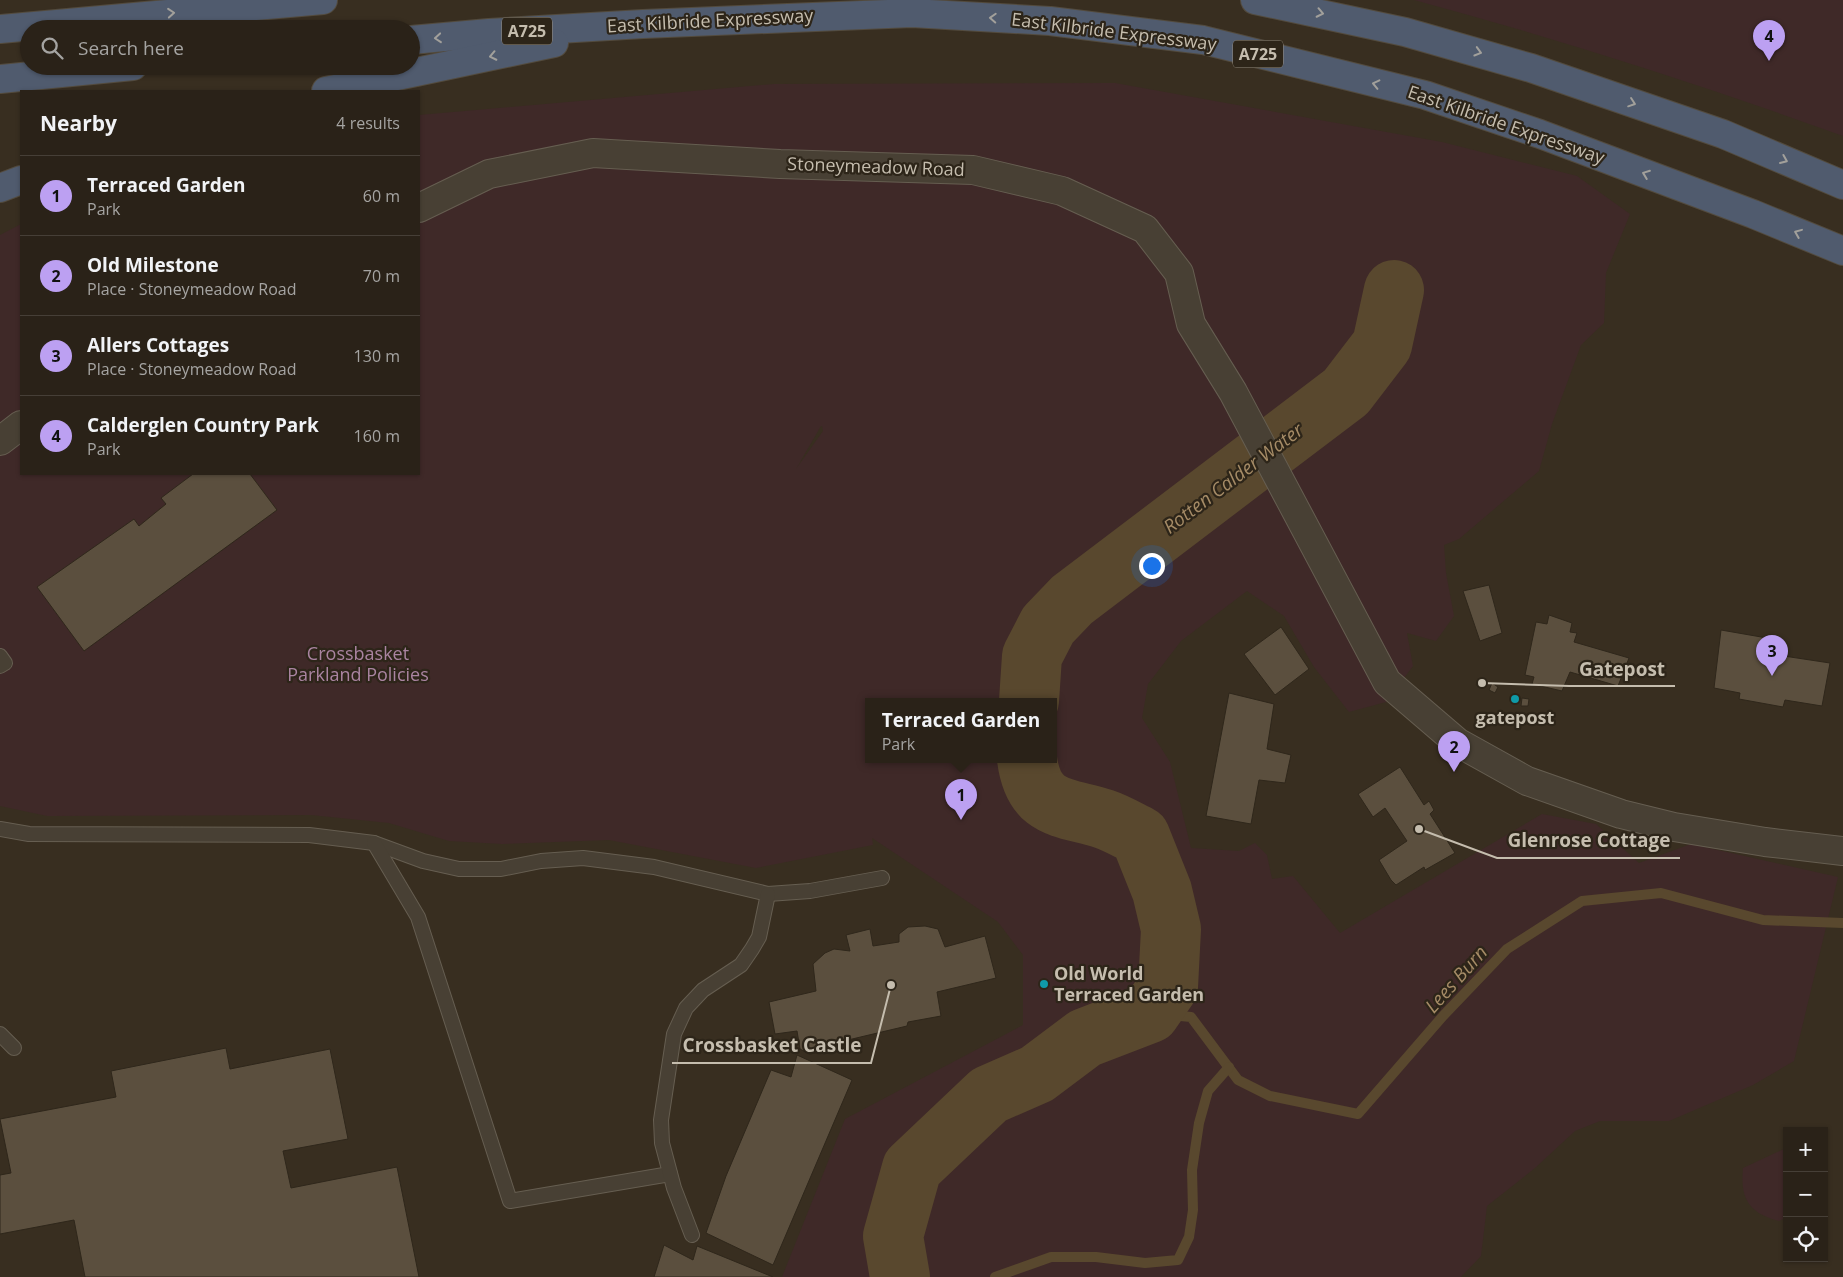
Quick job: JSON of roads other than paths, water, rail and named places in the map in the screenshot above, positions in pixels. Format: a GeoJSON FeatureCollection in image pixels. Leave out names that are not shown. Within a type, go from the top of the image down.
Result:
{"type":"FeatureCollection","features":[{"type":"Feature","properties":{"kind":"highway"},"geometry":{"type":"LineString","coordinates":[[92,20],[323,0]]}},
{"type":"Feature","properties":{"kind":"highway"},"geometry":{"type":"LineString","coordinates":[[1255,0],[1405,32],[1531,68],[1723,134],[1843,185]]}},
{"type":"Feature","properties":{"kind":"highway","name":"East Kilbride Expressway"},"geometry":{"type":"LineString","coordinates":[[420,39],[643,24],[912,13],[1050,21],[1203,40],[1426,95],[1540,134],[1753,214],[1843,252]]}},
{"type":"Feature","properties":{"kind":"highway"},"geometry":{"type":"LineString","coordinates":[[420,71],[643,24]]}},
{"type":"Feature","properties":{"kind":"highway"},"geometry":{"type":"LineString","coordinates":[[0,28],[20,26]]}},
{"type":"Feature","properties":{"kind":"highway"},"geometry":{"type":"LineString","coordinates":[[0,79],[41,75]]}},
{"type":"Feature","properties":{"kind":"highway"},"geometry":{"type":"LineString","coordinates":[[331,90],[402,75]]}},
{"type":"Feature","properties":{"kind":"highway"},"geometry":{"type":"LineString","coordinates":[[0,188],[20,180]]}},
{"type":"Feature","properties":{"kind":"street","name":"Stoneymeadow Road"},"geometry":{"type":"LineString","coordinates":[[420,208],[489,174],[593,153],[982,172],[1062,191],[1145,229],[1179,273],[1191,324],[1233,392],[1387,682],[1456,742],[1527,781],[1621,814],[1674,827],[1765,842],[1843,851]]}},
{"type":"Feature","properties":{"kind":"street"},"geometry":{"type":"LineString","coordinates":[[0,441],[20,426]]}},
{"type":"Feature","properties":{"kind":"lane"},"geometry":{"type":"LineString","coordinates":[[0,656],[5,663],[0,666]]}},
{"type":"Feature","properties":{"kind":"lane"},"geometry":{"type":"LineString","coordinates":[[0,829],[29,834],[309,835],[374,843],[423,861],[459,869],[500,869],[542,861],[583,858],[654,867],[768,894],[810,891],[882,878]]}},
{"type":"Feature","properties":{"kind":"lane"},"geometry":{"type":"LineString","coordinates":[[374,843],[418,917],[510,1201],[670,1174]]}},
{"type":"Feature","properties":{"kind":"lane"},"geometry":{"type":"LineString","coordinates":[[692,1235],[670,1174],[662,1143],[661,1120],[674,1034],[686,1008],[703,990],[741,964],[752,949],[759,937],[768,894]]}},
{"type":"Feature","properties":{"kind":"lane"},"geometry":{"type":"LineString","coordinates":[[0,1034],[14,1048]]}},
{"type":"Feature","properties":{"kind":"waterway","name":"Rotten Calder Water"},"geometry":{"type":"LineString","coordinates":[[1029,698],[1032,656],[1048,625],[1072,600],[1346,392],[1382,345],[1394,290]]}},
{"type":"Feature","properties":{"kind":"waterway","name":"Rotten Calder Water"},"geometry":{"type":"LineString","coordinates":[[900,1277],[893,1236],[912,1168],[989,1095],[1037,1074],[1085,1038],[1150,1013],[1168,987],[1171,929],[1162,891],[1140,836],[1108,821],[1053,804],[1036,788],[1028,763]]}},
{"type":"Feature","properties":{"kind":"waterway","name":"Lees Burn"},"geometry":{"type":"LineString","coordinates":[[1150,1013],[1191,1017],[1238,1080],[1270,1096],[1358,1114],[1443,1016],[1507,949],[1582,901],[1661,893],[1763,920],[1843,923]]}},
{"type":"Feature","properties":{"kind":"waterway"},"geometry":{"type":"LineString","coordinates":[[995,1277],[1051,1257],[1096,1257],[1145,1263],[1178,1260],[1189,1237],[1193,1210],[1192,1170],[1199,1123],[1208,1091],[1229,1067]]}},
{"type":"Feature","properties":{"kind":"place","name":"Calderglen Country Park"},"geometry":{"type":"Point","coordinates":[1769,61]}},
{"type":"Feature","properties":{"kind":"place","name":"Allers Cottages"},"geometry":{"type":"Point","coordinates":[1772,676]}},
{"type":"Feature","properties":{"kind":"place","name":"Gatepost"},"geometry":{"type":"Point","coordinates":[1482,683]}},
{"type":"Feature","properties":{"kind":"place","name":"gatepost"},"geometry":{"type":"Point","coordinates":[1515,699]}},
{"type":"Feature","properties":{"kind":"place","name":"Old Milestone"},"geometry":{"type":"Point","coordinates":[1454,772]}},
{"type":"Feature","properties":{"kind":"place","name":"Terraced Garden"},"geometry":{"type":"Point","coordinates":[961,820]}},
{"type":"Feature","properties":{"kind":"place","name":"Glenrose Cottage"},"geometry":{"type":"Point","coordinates":[1419,829]}},
{"type":"Feature","properties":{"kind":"place","name":"Old World Terraced Garden"},"geometry":{"type":"Point","coordinates":[1044,984]}},
{"type":"Feature","properties":{"kind":"place","name":"Crossbasket Castle"},"geometry":{"type":"Point","coordinates":[891,985]}},
{"type":"Feature","properties":{"kind":"park label","name":"Crossbasket Parkland Policies"},"geometry":{"type":"Point","coordinates":[358,664]}}]}
